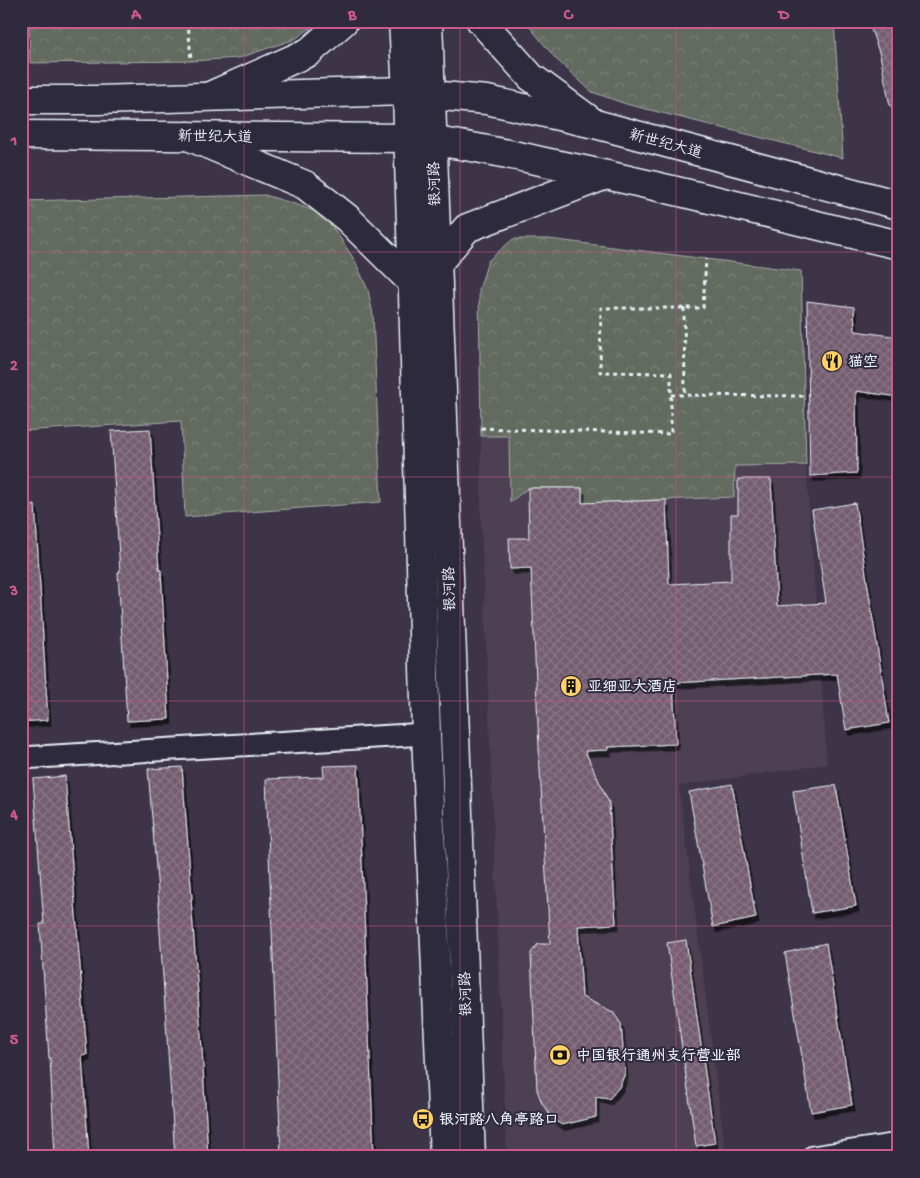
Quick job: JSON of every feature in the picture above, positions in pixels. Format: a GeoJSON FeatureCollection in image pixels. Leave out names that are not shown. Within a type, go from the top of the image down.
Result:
{"type":"FeatureCollection","features":[{"type":"Feature","properties":{"kind":"main road"},"geometry":{"type":"LineString","coordinates":[[210,96],[309,52],[344,21]]}},
{"type":"Feature","properties":{"kind":"main road","name":"银河路"},"geometry":{"type":"LineString","coordinates":[[403,21],[419,93]]}},
{"type":"Feature","properties":{"kind":"main road","name":"银河路"},"geometry":{"type":"LineString","coordinates":[[428,21],[419,93],[420,139],[413,283],[426,734],[444,1157]]}},
{"type":"Feature","properties":{"kind":"main road"},"geometry":{"type":"LineString","coordinates":[[481,21],[531,77],[595,124]]}},
{"type":"Feature","properties":{"kind":"main road","name":"新世纪大道"},"geometry":{"type":"LineString","coordinates":[[21,100],[419,93],[487,100],[595,124],[899,205]]}},
{"type":"Feature","properties":{"kind":"main road","name":"新世纪大道"},"geometry":{"type":"LineString","coordinates":[[21,135],[420,139],[488,150],[606,175],[899,245]]}},
{"type":"Feature","properties":{"kind":"main road"},"geometry":{"type":"LineString","coordinates":[[188,136],[305,185],[347,218],[413,283]]}},
{"type":"Feature","properties":{"kind":"main road","name":"银河路"},"geometry":{"type":"LineString","coordinates":[[420,139],[437,264],[471,1157]]}},
{"type":"Feature","properties":{"kind":"main road"},"geometry":{"type":"LineString","coordinates":[[437,264],[467,228],[606,175]]}},
{"type":"Feature","properties":{"kind":"street"},"geometry":{"type":"LineString","coordinates":[[21,758],[426,734]]}},
{"type":"Feature","properties":{"kind":"street"},"geometry":{"type":"LineString","coordinates":[[812,1157],[899,1144]]}},
{"type":"Feature","properties":{"kind":"path"},"geometry":{"type":"LineString","coordinates":[[188,21],[191,61]]}},
{"type":"Feature","properties":{"kind":"path"},"geometry":{"type":"LineString","coordinates":[[481,428],[670,434],[670,373],[600,372],[601,308],[703,308],[706,259]]}},
{"type":"Feature","properties":{"kind":"path"},"geometry":{"type":"LineString","coordinates":[[684,308],[685,395]]}},
{"type":"Feature","properties":{"kind":"path"},"geometry":{"type":"LineString","coordinates":[[670,395],[804,396]]}},
{"type":"Feature","properties":{"kind":"shaded area"},"geometry":{"type":"Polygon","coordinates":[[[481,436],[509,436],[510,502],[528,488],[582,488],[582,503],[734,497],[735,466],[806,465],[827,764],[679,786],[726,1157],[507,1157],[481,519],[481,436]]]}},
{"type":"Feature","properties":{"kind":"green space"},"geometry":{"type":"Polygon","coordinates":[[[29,21],[320,21],[295,39],[239,58],[191,61],[30,63],[29,21]]]}},
{"type":"Feature","properties":{"kind":"green space"},"geometry":{"type":"Polygon","coordinates":[[[525,21],[834,21],[843,158],[626,104],[592,92],[556,59],[525,21]]]}},
{"type":"Feature","properties":{"kind":"green space"},"geometry":{"type":"Polygon","coordinates":[[[265,195],[322,214],[355,261],[368,290],[373,315],[381,502],[185,517],[181,421],[21,431],[21,201],[265,195]]]}},
{"type":"Feature","properties":{"kind":"green space"},"geometry":{"type":"Polygon","coordinates":[[[513,239],[549,239],[801,271],[806,465],[735,466],[734,497],[582,503],[582,488],[528,488],[510,502],[509,436],[481,436],[479,290],[488,261],[513,239]]]}},
{"type":"Feature","properties":{"kind":"building"},"geometry":{"type":"Polygon","coordinates":[[[868,21],[899,21],[899,106],[890,106],[880,55],[868,21]]]}},
{"type":"Feature","properties":{"kind":"building","name":"猫空"},"geometry":{"type":"Polygon","coordinates":[[[807,301],[854,307],[855,331],[899,337],[899,397],[856,391],[857,473],[810,476],[807,301]]]}},
{"type":"Feature","properties":{"kind":"building"},"geometry":{"type":"Polygon","coordinates":[[[150,429],[159,570],[161,570],[169,719],[127,721],[111,431],[150,429]]]}},
{"type":"Feature","properties":{"kind":"building"},"geometry":{"type":"Polygon","coordinates":[[[738,479],[771,479],[777,606],[826,603],[812,510],[855,503],[889,723],[846,730],[837,674],[673,683],[676,744],[607,747],[609,750],[585,751],[609,803],[616,924],[578,926],[582,997],[613,1012],[621,1024],[625,1073],[620,1086],[609,1099],[596,1097],[596,1117],[562,1125],[552,1119],[542,1103],[537,1090],[531,953],[538,944],[550,944],[531,568],[510,569],[509,538],[529,538],[528,488],[582,488],[582,503],[666,500],[669,584],[731,581],[731,514],[738,514],[738,479]]]}},
{"type":"Feature","properties":{"kind":"building"},"geometry":{"type":"Polygon","coordinates":[[[21,505],[35,505],[48,720],[21,722],[21,505]]]}},
{"type":"Feature","properties":{"kind":"building"},"geometry":{"type":"Polygon","coordinates":[[[358,765],[374,1157],[281,1157],[266,779],[324,777],[323,766],[358,765]]]}},
{"type":"Feature","properties":{"kind":"building"},"geometry":{"type":"Polygon","coordinates":[[[182,767],[208,1157],[175,1157],[160,917],[148,769],[182,767]]]}},
{"type":"Feature","properties":{"kind":"building"},"geometry":{"type":"Polygon","coordinates":[[[65,776],[87,1055],[82,1056],[89,1157],[55,1157],[40,924],[44,924],[33,779],[65,776]]]}},
{"type":"Feature","properties":{"kind":"building"},"geometry":{"type":"Polygon","coordinates":[[[732,784],[756,918],[713,927],[689,792],[732,784]]]}},
{"type":"Feature","properties":{"kind":"building"},"geometry":{"type":"Polygon","coordinates":[[[836,785],[856,906],[812,913],[793,791],[836,785]]]}},
{"type":"Feature","properties":{"kind":"building"},"geometry":{"type":"Polygon","coordinates":[[[686,940],[715,1143],[696,1146],[667,943],[686,940]]]}},
{"type":"Feature","properties":{"kind":"building"},"geometry":{"type":"Polygon","coordinates":[[[826,943],[852,1105],[811,1112],[785,953],[826,943]]]}},
{"type":"Feature","properties":{"kind":"place","name":"猫空"},"geometry":{"type":"Point","coordinates":[832,361]}},
{"type":"Feature","properties":{"kind":"place","name":"亚细亚大酒店"},"geometry":{"type":"Point","coordinates":[571,686]}},
{"type":"Feature","properties":{"kind":"place","name":"中国银行通州支行营业部"},"geometry":{"type":"Point","coordinates":[560,1055]}},
{"type":"Feature","properties":{"kind":"place","name":"银河路八角亭路口"},"geometry":{"type":"Point","coordinates":[423,1119]}}]}
